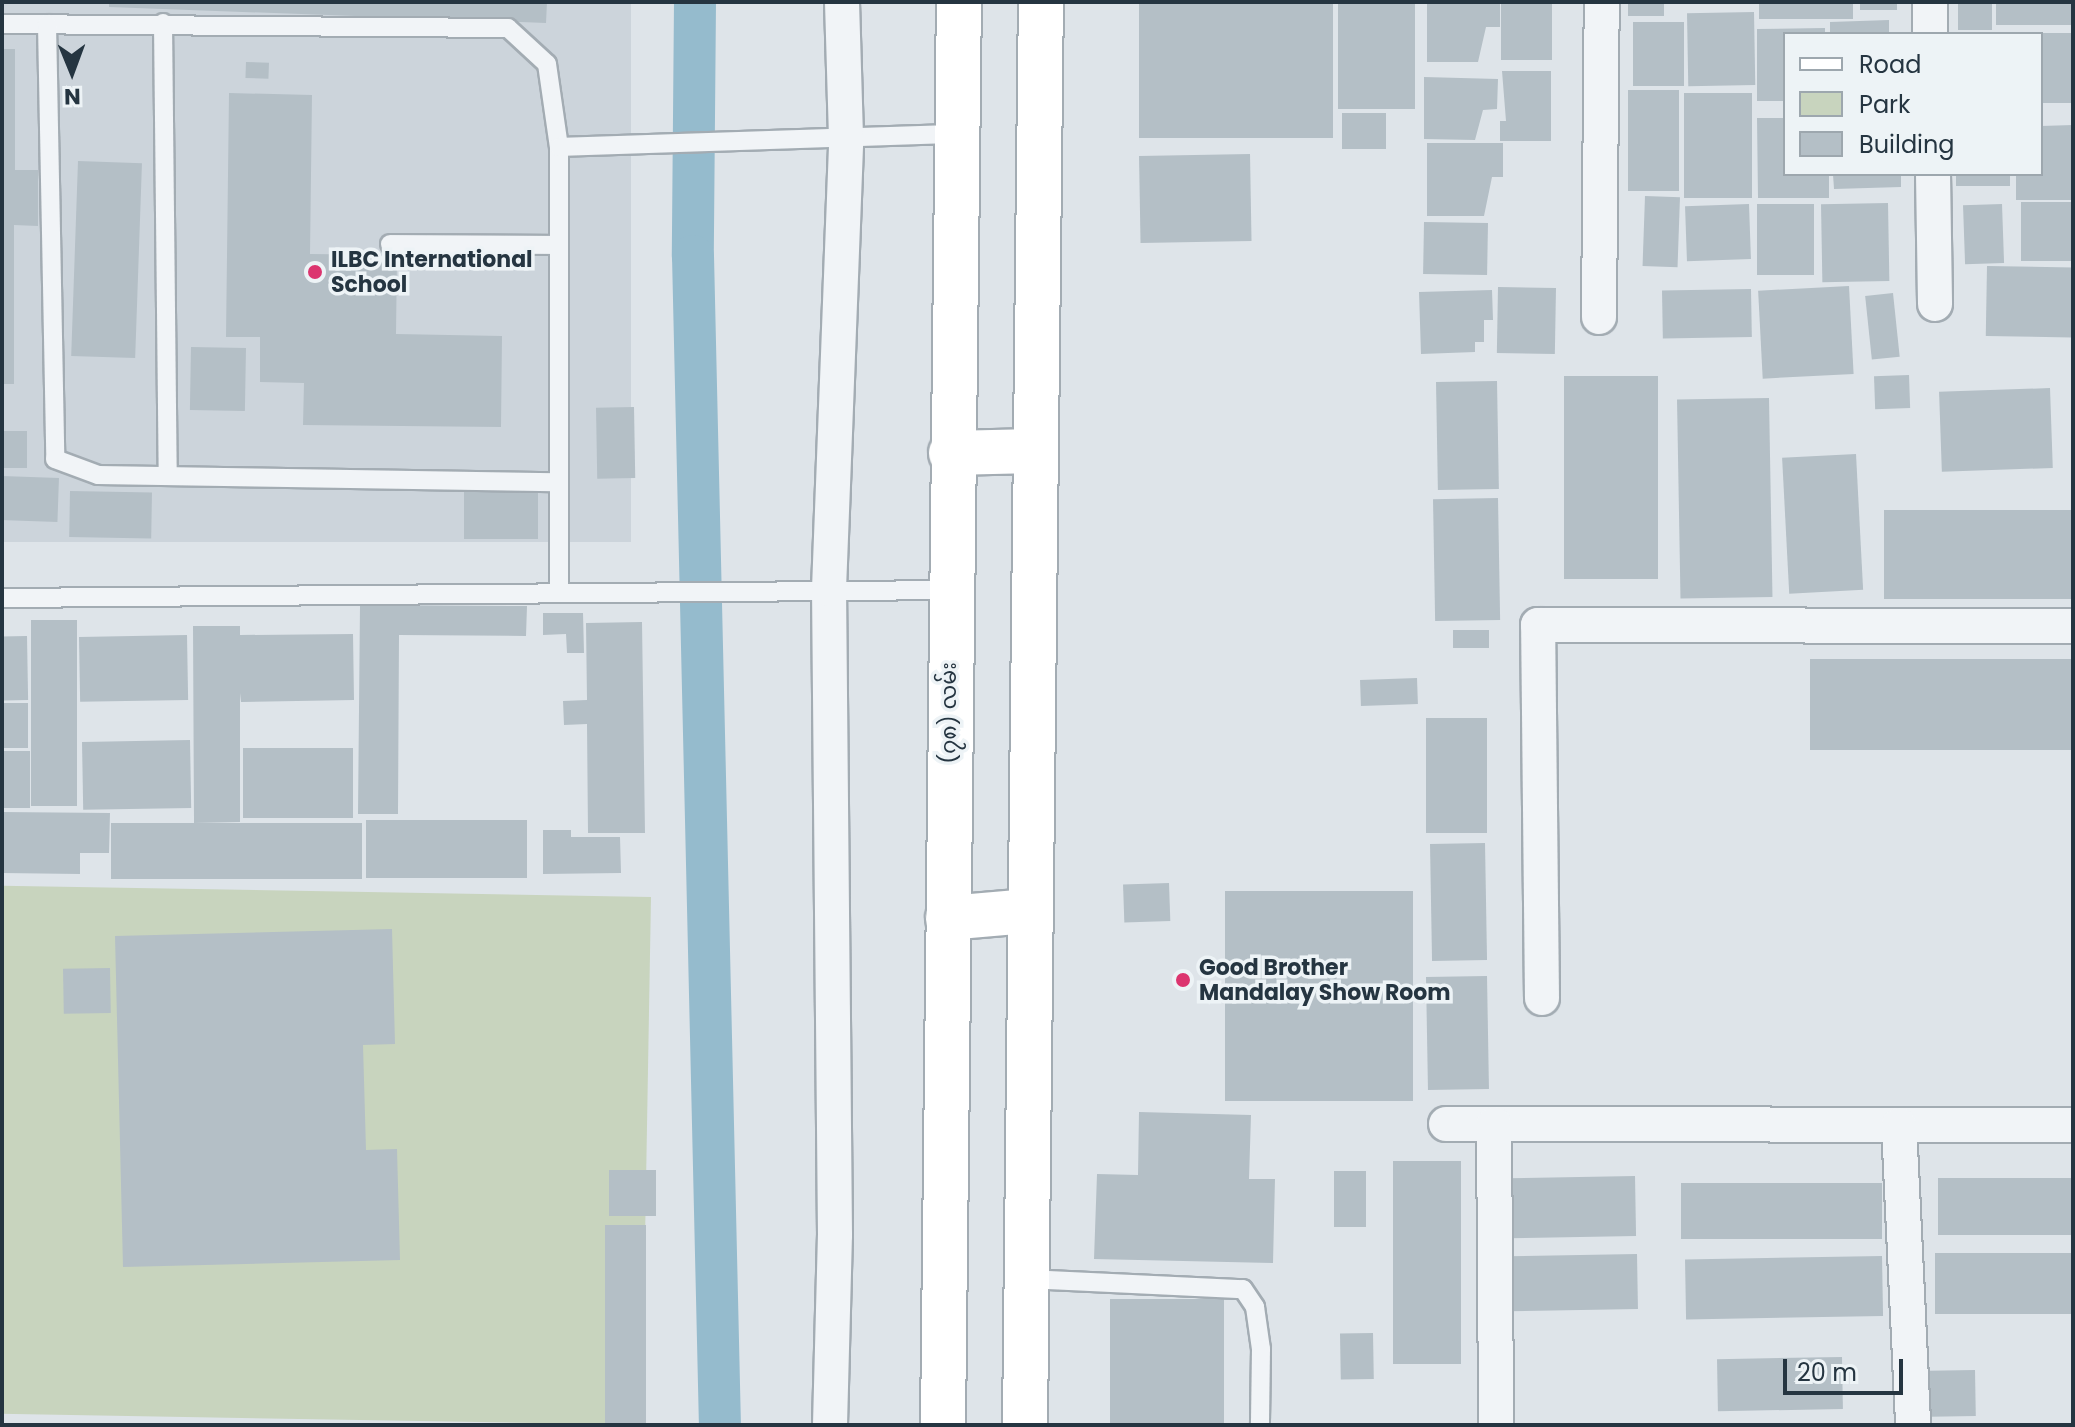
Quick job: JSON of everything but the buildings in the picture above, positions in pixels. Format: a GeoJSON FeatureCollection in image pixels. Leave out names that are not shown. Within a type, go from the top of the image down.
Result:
{"type":"FeatureCollection","features":[{"type":"Feature","properties":{"kind":"main road","name":"(၇၈) လမ်း"},"geometry":{"type":"LineString","coordinates":[[943,1425],[949,590],[959,2]]}},
{"type":"Feature","properties":{"kind":"main road"},"geometry":{"type":"LineString","coordinates":[[1025,1425],[1028,911],[1041,2]]}},
{"type":"Feature","properties":{"kind":"main road"},"geometry":{"type":"LineString","coordinates":[[951,453],[1034,451]]}},
{"type":"Feature","properties":{"kind":"main road"},"geometry":{"type":"LineString","coordinates":[[948,918],[1028,911]]}},
{"type":"Feature","properties":{"kind":"street"},"geometry":{"type":"LineString","coordinates":[[830,1425],[835,1235],[829,589],[846,137],[842,2]]}},
{"type":"Feature","properties":{"kind":"street"},"geometry":{"type":"LineString","coordinates":[[1599,317],[1602,2]]}},
{"type":"Feature","properties":{"kind":"street"},"geometry":{"type":"LineString","coordinates":[[1930,2],[1930,32]]}},
{"type":"Feature","properties":{"kind":"street"},"geometry":{"type":"LineString","coordinates":[[1933,176],[1935,304]]}},
{"type":"Feature","properties":{"kind":"street"},"geometry":{"type":"LineString","coordinates":[[1542,998],[1538,625],[2073,626]]}},
{"type":"Feature","properties":{"kind":"street"},"geometry":{"type":"LineString","coordinates":[[1446,1124],[2073,1125]]}},
{"type":"Feature","properties":{"kind":"street"},"geometry":{"type":"LineString","coordinates":[[1494,1124],[1496,1425]]}},
{"type":"Feature","properties":{"kind":"street"},"geometry":{"type":"LineString","coordinates":[[1899,1125],[1913,1425]]}},
{"type":"Feature","properties":{"kind":"lane"},"geometry":{"type":"LineString","coordinates":[[163,23],[168,476]]}},
{"type":"Feature","properties":{"kind":"lane"},"geometry":{"type":"LineString","coordinates":[[2,24],[508,28],[547,64],[559,147],[559,590]]}},
{"type":"Feature","properties":{"kind":"lane"},"geometry":{"type":"LineString","coordinates":[[47,24],[55,459],[98,475],[559,482]]}},
{"type":"Feature","properties":{"kind":"lane"},"geometry":{"type":"LineString","coordinates":[[559,147],[957,134]]}},
{"type":"Feature","properties":{"kind":"lane"},"geometry":{"type":"LineString","coordinates":[[390,244],[558,245]]}},
{"type":"Feature","properties":{"kind":"lane"},"geometry":{"type":"LineString","coordinates":[[2,598],[559,590],[949,590]]}},
{"type":"Feature","properties":{"kind":"lane"},"geometry":{"type":"LineString","coordinates":[[1026,1279],[1243,1289],[1255,1307],[1261,1349],[1260,1425]]}},
{"type":"Feature","properties":{"kind":"shaded area","name":"ILBC International School"},"geometry":{"type":"Polygon","coordinates":[[[2,2],[631,2],[631,542],[2,542],[2,2]]]}},
{"type":"Feature","properties":{"kind":"green space"},"geometry":{"type":"Polygon","coordinates":[[[2,886],[651,897],[642,1425],[2,1414],[2,886]]]}},
{"type":"Feature","properties":{"kind":"waterway"},"geometry":{"type":"LineString","coordinates":[[695,2],[693,256],[720,1425]]}},
{"type":"Feature","properties":{"kind":"place","name":"ILBC International School"},"geometry":{"type":"Point","coordinates":[315,272]}},
{"type":"Feature","properties":{"kind":"place","name":"Good Brother Mandalay Show Room"},"geometry":{"type":"Point","coordinates":[1183,980]}}]}
